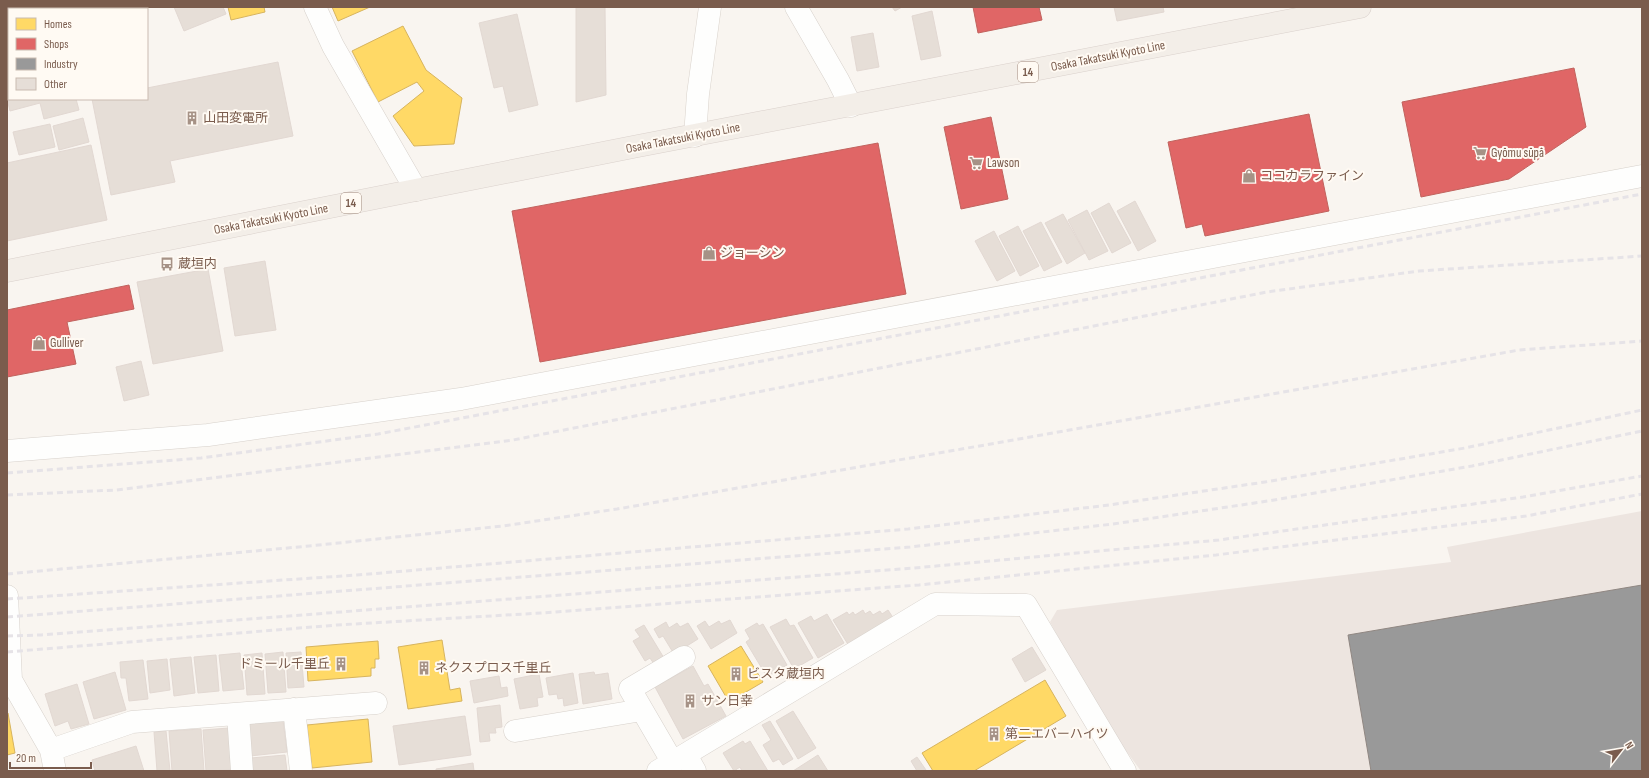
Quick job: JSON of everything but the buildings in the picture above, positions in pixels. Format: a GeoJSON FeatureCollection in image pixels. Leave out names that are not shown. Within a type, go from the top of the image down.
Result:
{"type":"FeatureCollection","features":[{"type":"Feature","properties":{"kind":"main road","name":"Osaka Takatsuki Kyoto Line"},"geometry":{"type":"LineString","coordinates":[[7,271],[1360,7]]}},
{"type":"Feature","properties":{"kind":"street"},"geometry":{"type":"LineString","coordinates":[[315,7],[332,46],[416,190]]}},
{"type":"Feature","properties":{"kind":"street"},"geometry":{"type":"LineString","coordinates":[[695,136],[698,94],[710,7]]}},
{"type":"Feature","properties":{"kind":"street"},"geometry":{"type":"LineString","coordinates":[[796,7],[838,80],[851,106]]}},
{"type":"Feature","properties":{"kind":"street"},"geometry":{"type":"LineString","coordinates":[[7,451],[208,434],[460,399],[1642,176]]}},
{"type":"Feature","properties":{"kind":"street"},"geometry":{"type":"LineString","coordinates":[[7,596],[9,681],[51,750],[55,771]]}},
{"type":"Feature","properties":{"kind":"street"},"geometry":{"type":"LineString","coordinates":[[684,657],[630,689],[678,765],[936,604],[1026,605],[1125,771]]}},
{"type":"Feature","properties":{"kind":"street"},"geometry":{"type":"LineString","coordinates":[[51,750],[132,722],[238,715],[376,703]]}},
{"type":"Feature","properties":{"kind":"street"},"geometry":{"type":"LineString","coordinates":[[294,709],[301,771]]}},
{"type":"Feature","properties":{"kind":"street"},"geometry":{"type":"LineString","coordinates":[[515,731],[642,710]]}},
{"type":"Feature","properties":{"kind":"street"},"geometry":{"type":"LineString","coordinates":[[238,715],[242,771]]}},
{"type":"Feature","properties":{"kind":"shaded area"},"geometry":{"type":"Polygon","coordinates":[[[1642,511],[1642,771],[1141,771],[1104,721],[1050,622],[1057,610],[1451,562],[1447,547],[1642,511]]]}},
{"type":"Feature","properties":{"kind":"railway"},"geometry":{"type":"LineString","coordinates":[[7,473],[201,458],[378,434],[1642,194]]}},
{"type":"Feature","properties":{"kind":"railway"},"geometry":{"type":"LineString","coordinates":[[7,495],[116,490],[513,440],[1267,292],[1419,271],[1642,256]]}},
{"type":"Feature","properties":{"kind":"railway"},"geometry":{"type":"LineString","coordinates":[[7,574],[309,546],[503,526],[617,509],[1519,350],[1642,341]]}},
{"type":"Feature","properties":{"kind":"railway"},"geometry":{"type":"LineString","coordinates":[[7,599],[357,575],[908,529],[1109,505],[1265,482],[1465,448],[1642,410]]}},
{"type":"Feature","properties":{"kind":"railway"},"geometry":{"type":"LineString","coordinates":[[7,617],[910,547],[1113,524],[1268,501],[1472,466],[1642,431]]}},
{"type":"Feature","properties":{"kind":"railway"},"geometry":{"type":"LineString","coordinates":[[7,636],[41,635],[914,568],[1219,540],[1523,497],[1642,476]]}},
{"type":"Feature","properties":{"kind":"railway"},"geometry":{"type":"LineString","coordinates":[[7,652],[337,625],[541,613],[919,585],[1216,555],[1526,516],[1642,494]]}},
{"type":"Feature","properties":{"kind":"place","name":"山田変電所"},"geometry":{"type":"Point","coordinates":[192,118]}},
{"type":"Feature","properties":{"kind":"place","name":"Gyōmu sūpā"},"geometry":{"type":"Point","coordinates":[1480,153]}},
{"type":"Feature","properties":{"kind":"place","name":"Lawson"},"geometry":{"type":"Point","coordinates":[976,163]}},
{"type":"Feature","properties":{"kind":"place","name":"ココカラファイン"},"geometry":{"type":"Point","coordinates":[1249,176]}},
{"type":"Feature","properties":{"kind":"place","name":"ジョーシン"},"geometry":{"type":"Point","coordinates":[709,253]}},
{"type":"Feature","properties":{"kind":"place","name":"蔵垣内"},"geometry":{"type":"Point","coordinates":[167,264]}},
{"type":"Feature","properties":{"kind":"place","name":"Gulliver"},"geometry":{"type":"Point","coordinates":[39,343]}},
{"type":"Feature","properties":{"kind":"place","name":"ドミール千里丘"},"geometry":{"type":"Point","coordinates":[341,664]}},
{"type":"Feature","properties":{"kind":"place","name":"ネクスプロス千里丘"},"geometry":{"type":"Point","coordinates":[424,668]}},
{"type":"Feature","properties":{"kind":"place","name":"ビスタ蔵垣内"},"geometry":{"type":"Point","coordinates":[736,674]}},
{"type":"Feature","properties":{"kind":"place","name":"サン日幸"},"geometry":{"type":"Point","coordinates":[690,701]}},
{"type":"Feature","properties":{"kind":"place","name":"第二エバーハイツ"},"geometry":{"type":"Point","coordinates":[994,734]}}]}
